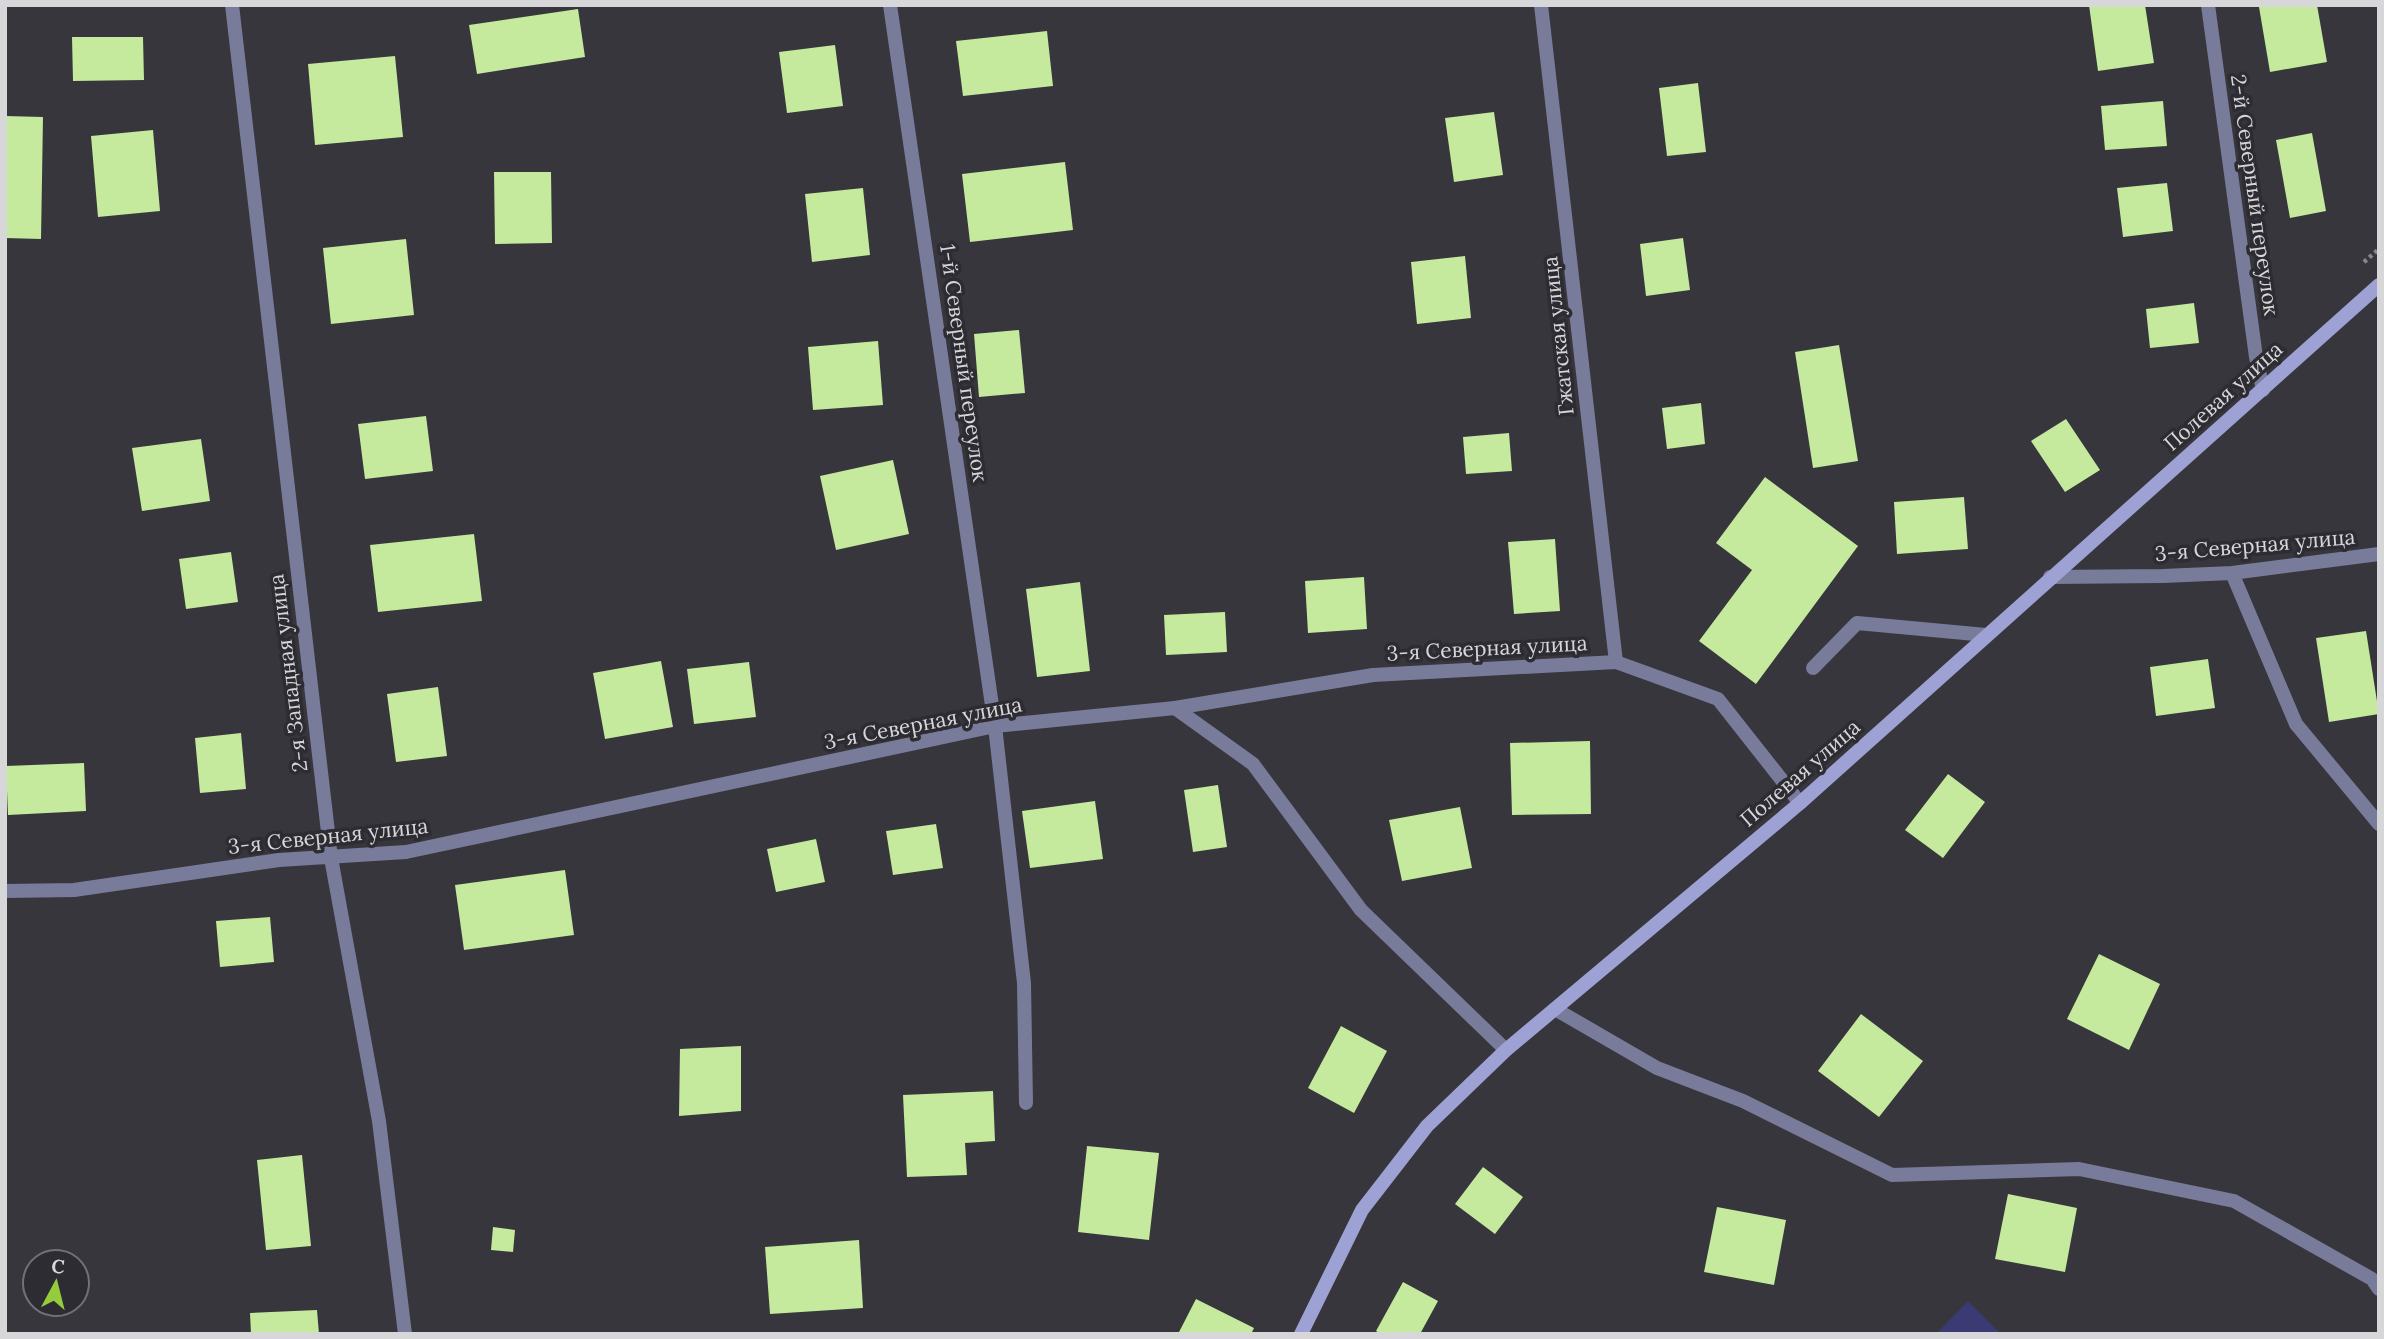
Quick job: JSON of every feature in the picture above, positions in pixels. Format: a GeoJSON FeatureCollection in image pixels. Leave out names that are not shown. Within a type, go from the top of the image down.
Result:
{"type":"FeatureCollection","features":[{"type":"Feature","properties":{"kind":"main road","name":"Полевая улица"},"geometry":{"type":"LineString","coordinates":[[1301,1334],[1362,1210],[1427,1126],[1506,1050],[1800,803],[2379,285]]}},
{"type":"Feature","properties":{"kind":"street","name":"2-я Западная улица"},"geometry":{"type":"LineString","coordinates":[[232,5],[331,858],[379,1121],[405,1334]]}},
{"type":"Feature","properties":{"kind":"street","name":"1-й Северный переулок"},"geometry":{"type":"LineString","coordinates":[[890,5],[996,726],[1024,983],[1026,1102]]}},
{"type":"Feature","properties":{"kind":"street","name":"Гжатская улица"},"geometry":{"type":"LineString","coordinates":[[1541,5],[1616,662]]}},
{"type":"Feature","properties":{"kind":"street","name":"2-й Северный переулок"},"geometry":{"type":"LineString","coordinates":[[2208,5],[2254,343],[2263,390]]}},
{"type":"Feature","properties":{"kind":"street","name":"3-я Северная улица"},"geometry":{"type":"LineString","coordinates":[[2050,577],[2232,573],[2379,554]]}},
{"type":"Feature","properties":{"kind":"street"},"geometry":{"type":"LineString","coordinates":[[2232,573],[2297,724],[2379,824]]}},
{"type":"Feature","properties":{"kind":"street"},"geometry":{"type":"LineString","coordinates":[[1813,668],[1857,623],[1986,635]]}},
{"type":"Feature","properties":{"kind":"street","name":"3-я Северная улица"},"geometry":{"type":"LineString","coordinates":[[5,891],[74,890],[279,860],[406,852],[996,726],[1175,708],[1373,675],[1616,662],[1718,699],[1800,803]]}},
{"type":"Feature","properties":{"kind":"street"},"geometry":{"type":"LineString","coordinates":[[1175,708],[1253,764],[1361,910],[1506,1050]]}},
{"type":"Feature","properties":{"kind":"street"},"geometry":{"type":"LineString","coordinates":[[1555,1009],[1657,1068],[1743,1101],[1892,1175],[2079,1169],[2234,1202],[2372,1279],[2379,1289]]}},
{"type":"Feature","properties":{"kind":"shaded area"},"geometry":{"type":"Polygon","coordinates":[[[1968,1301],[2001,1334],[1936,1334],[1968,1301]]]}},
{"type":"Feature","properties":{"kind":"building"},"geometry":{"type":"Polygon","coordinates":[[[2089,5],[2145,5],[2154,63],[2098,71],[2089,5]]]}},
{"type":"Feature","properties":{"kind":"building"},"geometry":{"type":"Polygon","coordinates":[[[2317,5],[2327,62],[2270,72],[2259,7],[2317,5]]]}},
{"type":"Feature","properties":{"kind":"building"},"geometry":{"type":"Polygon","coordinates":[[[578,9],[585,57],[477,74],[469,25],[578,9]]]}},
{"type":"Feature","properties":{"kind":"building"},"geometry":{"type":"Polygon","coordinates":[[[1047,31],[1053,86],[963,96],[956,41],[1047,31]]]}},
{"type":"Feature","properties":{"kind":"building"},"geometry":{"type":"Polygon","coordinates":[[[72,37],[143,37],[144,80],[73,81],[72,37]]]}},
{"type":"Feature","properties":{"kind":"building"},"geometry":{"type":"Polygon","coordinates":[[[835,45],[843,106],[787,113],[779,52],[835,45]]]}},
{"type":"Feature","properties":{"kind":"building"},"geometry":{"type":"Polygon","coordinates":[[[395,56],[403,137],[315,145],[308,64],[395,56]]]}},
{"type":"Feature","properties":{"kind":"building"},"geometry":{"type":"Polygon","coordinates":[[[1698,83],[1706,152],[1667,156],[1659,88],[1698,83]]]}},
{"type":"Feature","properties":{"kind":"building"},"geometry":{"type":"Polygon","coordinates":[[[2163,101],[2167,146],[2105,150],[2101,106],[2163,101]]]}},
{"type":"Feature","properties":{"kind":"building"},"geometry":{"type":"Polygon","coordinates":[[[1494,112],[1503,175],[1454,182],[1445,118],[1494,112]]]}},
{"type":"Feature","properties":{"kind":"building"},"geometry":{"type":"Polygon","coordinates":[[[5,116],[43,117],[41,239],[5,238],[5,116]]]}},
{"type":"Feature","properties":{"kind":"building"},"geometry":{"type":"Polygon","coordinates":[[[153,130],[160,211],[98,217],[91,136],[153,130]]]}},
{"type":"Feature","properties":{"kind":"building"},"geometry":{"type":"Polygon","coordinates":[[[2312,133],[2326,211],[2290,218],[2276,140],[2312,133]]]}},
{"type":"Feature","properties":{"kind":"building"},"geometry":{"type":"Polygon","coordinates":[[[1065,162],[1073,230],[970,242],[962,174],[1065,162]]]}},
{"type":"Feature","properties":{"kind":"building"},"geometry":{"type":"Polygon","coordinates":[[[494,172],[551,172],[552,243],[495,244],[494,172]]]}},
{"type":"Feature","properties":{"kind":"building"},"geometry":{"type":"Polygon","coordinates":[[[2167,183],[2173,231],[2123,237],[2117,188],[2167,183]]]}},
{"type":"Feature","properties":{"kind":"building"},"geometry":{"type":"Polygon","coordinates":[[[863,188],[870,255],[812,262],[805,194],[863,188]]]}},
{"type":"Feature","properties":{"kind":"building"},"geometry":{"type":"Polygon","coordinates":[[[1683,238],[1690,290],[1646,296],[1640,244],[1683,238]]]}},
{"type":"Feature","properties":{"kind":"building"},"geometry":{"type":"Polygon","coordinates":[[[406,239],[414,315],[331,324],[323,248],[406,239]]]}},
{"type":"Feature","properties":{"kind":"building"},"geometry":{"type":"Polygon","coordinates":[[[1465,256],[1471,318],[1417,324],[1411,262],[1465,256]]]}},
{"type":"Feature","properties":{"kind":"building"},"geometry":{"type":"Polygon","coordinates":[[[2194,303],[2199,343],[2150,348],[2146,309],[2194,303]]]}},
{"type":"Feature","properties":{"kind":"building"},"geometry":{"type":"Polygon","coordinates":[[[1019,330],[1025,393],[979,397],[974,334],[1019,330]]]}},
{"type":"Feature","properties":{"kind":"building"},"geometry":{"type":"Polygon","coordinates":[[[878,341],[883,405],[813,410],[808,347],[878,341]]]}},
{"type":"Feature","properties":{"kind":"building"},"geometry":{"type":"Polygon","coordinates":[[[1839,345],[1858,461],[1813,468],[1795,352],[1839,345]]]}},
{"type":"Feature","properties":{"kind":"building"},"geometry":{"type":"Polygon","coordinates":[[[1701,403],[1705,444],[1667,449],[1662,408],[1701,403]]]}},
{"type":"Feature","properties":{"kind":"building"},"geometry":{"type":"Polygon","coordinates":[[[426,416],[433,471],[365,479],[358,424],[426,416]]]}},
{"type":"Feature","properties":{"kind":"building"},"geometry":{"type":"Polygon","coordinates":[[[2066,419],[2100,470],[2065,492],[2031,441],[2066,419]]]}},
{"type":"Feature","properties":{"kind":"building"},"geometry":{"type":"Polygon","coordinates":[[[1509,433],[1512,471],[1466,474],[1463,437],[1509,433]]]}},
{"type":"Feature","properties":{"kind":"building"},"geometry":{"type":"Polygon","coordinates":[[[201,439],[210,501],[142,511],[132,448],[201,439]]]}},
{"type":"Feature","properties":{"kind":"building"},"geometry":{"type":"Polygon","coordinates":[[[893,460],[909,534],[836,550],[820,476],[893,460]]]}},
{"type":"Feature","properties":{"kind":"building"},"geometry":{"type":"Polygon","coordinates":[[[1765,477],[1858,546],[1756,684],[1699,641],[1752,570],[1716,543],[1765,477]]]}},
{"type":"Feature","properties":{"kind":"building"},"geometry":{"type":"Polygon","coordinates":[[[1964,497],[1968,549],[1897,554],[1894,502],[1964,497]]]}},
{"type":"Feature","properties":{"kind":"building"},"geometry":{"type":"Polygon","coordinates":[[[474,534],[482,601],[378,612],[370,545],[474,534]]]}},
{"type":"Feature","properties":{"kind":"building"},"geometry":{"type":"Polygon","coordinates":[[[1555,539],[1560,611],[1514,614],[1508,542],[1555,539]]]}},
{"type":"Feature","properties":{"kind":"building"},"geometry":{"type":"Polygon","coordinates":[[[231,552],[238,602],[186,609],[179,559],[231,552]]]}},
{"type":"Feature","properties":{"kind":"building"},"geometry":{"type":"Polygon","coordinates":[[[1364,577],[1367,629],[1308,633],[1305,581],[1364,577]]]}},
{"type":"Feature","properties":{"kind":"building"},"geometry":{"type":"Polygon","coordinates":[[[1080,582],[1090,671],[1037,677],[1026,589],[1080,582]]]}},
{"type":"Feature","properties":{"kind":"building"},"geometry":{"type":"Polygon","coordinates":[[[1225,612],[1227,652],[1166,655],[1164,615],[1225,612]]]}},
{"type":"Feature","properties":{"kind":"building"},"geometry":{"type":"Polygon","coordinates":[[[2366,631],[2379,714],[2329,722],[2316,638],[2366,631]]]}},
{"type":"Feature","properties":{"kind":"building"},"geometry":{"type":"Polygon","coordinates":[[[2208,659],[2215,708],[2156,716],[2150,667],[2208,659]]]}},
{"type":"Feature","properties":{"kind":"building"},"geometry":{"type":"Polygon","coordinates":[[[661,661],[673,727],[605,739],[593,673],[661,661]]]}},
{"type":"Feature","properties":{"kind":"building"},"geometry":{"type":"Polygon","coordinates":[[[749,662],[756,717],[694,724],[687,669],[749,662]]]}},
{"type":"Feature","properties":{"kind":"building"},"geometry":{"type":"Polygon","coordinates":[[[438,687],[447,756],[396,762],[387,694],[438,687]]]}},
{"type":"Feature","properties":{"kind":"building"},"geometry":{"type":"Polygon","coordinates":[[[241,733],[246,789],[200,793],[195,738],[241,733]]]}},
{"type":"Feature","properties":{"kind":"building"},"geometry":{"type":"Polygon","coordinates":[[[1590,741],[1591,814],[1512,815],[1510,743],[1590,741]]]}},
{"type":"Feature","properties":{"kind":"building"},"geometry":{"type":"Polygon","coordinates":[[[84,763],[86,811],[8,815],[6,766],[84,763]]]}},
{"type":"Feature","properties":{"kind":"building"},"geometry":{"type":"Polygon","coordinates":[[[1948,774],[1985,802],[1943,858],[1905,830],[1948,774]]]}},
{"type":"Feature","properties":{"kind":"building"},"geometry":{"type":"Polygon","coordinates":[[[1218,785],[1227,847],[1193,852],[1184,790],[1218,785]]]}},
{"type":"Feature","properties":{"kind":"building"},"geometry":{"type":"Polygon","coordinates":[[[1095,801],[1103,859],[1030,868],[1022,811],[1095,801]]]}},
{"type":"Feature","properties":{"kind":"building"},"geometry":{"type":"Polygon","coordinates":[[[1460,807],[1472,868],[1402,881],[1389,820],[1460,807]]]}},
{"type":"Feature","properties":{"kind":"building"},"geometry":{"type":"Polygon","coordinates":[[[936,824],[943,868],[893,875],[886,831],[936,824]]]}},
{"type":"Feature","properties":{"kind":"building"},"geometry":{"type":"Polygon","coordinates":[[[816,839],[825,882],[776,892],[767,849],[816,839]]]}},
{"type":"Feature","properties":{"kind":"building"},"geometry":{"type":"Polygon","coordinates":[[[565,870],[574,935],[464,950],[455,885],[565,870]]]}},
{"type":"Feature","properties":{"kind":"building"},"geometry":{"type":"Polygon","coordinates":[[[270,917],[274,962],[220,967],[216,921],[270,917]]]}},
{"type":"Feature","properties":{"kind":"building"},"geometry":{"type":"Polygon","coordinates":[[[2099,954],[2160,984],[2129,1050],[2067,1019],[2099,954]]]}},
{"type":"Feature","properties":{"kind":"building"},"geometry":{"type":"Polygon","coordinates":[[[1861,1014],[1923,1061],[1879,1117],[1818,1071],[1861,1014]]]}},
{"type":"Feature","properties":{"kind":"building"},"geometry":{"type":"Polygon","coordinates":[[[1341,1026],[1387,1051],[1354,1113],[1308,1088],[1341,1026]]]}},
{"type":"Feature","properties":{"kind":"building"},"geometry":{"type":"Polygon","coordinates":[[[741,1046],[741,1111],[679,1116],[680,1049],[741,1046]]]}},
{"type":"Feature","properties":{"kind":"building"},"geometry":{"type":"Polygon","coordinates":[[[993,1091],[995,1141],[965,1143],[967,1175],[907,1177],[903,1095],[993,1091]]]}},
{"type":"Feature","properties":{"kind":"building"},"geometry":{"type":"Polygon","coordinates":[[[1087,1146],[1159,1153],[1149,1240],[1078,1232],[1087,1146]]]}},
{"type":"Feature","properties":{"kind":"building"},"geometry":{"type":"Polygon","coordinates":[[[302,1155],[311,1246],[266,1250],[257,1160],[302,1155]]]}},
{"type":"Feature","properties":{"kind":"building"},"geometry":{"type":"Polygon","coordinates":[[[1483,1167],[1523,1197],[1495,1234],[1455,1204],[1483,1167]]]}},
{"type":"Feature","properties":{"kind":"building"},"geometry":{"type":"Polygon","coordinates":[[[2008,1194],[2077,1208],[2065,1272],[1995,1259],[2008,1194]]]}},
{"type":"Feature","properties":{"kind":"building"},"geometry":{"type":"Polygon","coordinates":[[[1717,1207],[1786,1220],[1774,1285],[1704,1272],[1717,1207]]]}},
{"type":"Feature","properties":{"kind":"building"},"geometry":{"type":"Polygon","coordinates":[[[493,1227],[515,1230],[513,1252],[491,1250],[493,1227]]]}},
{"type":"Feature","properties":{"kind":"building"},"geometry":{"type":"Polygon","coordinates":[[[859,1240],[863,1308],[770,1314],[765,1247],[859,1240]]]}},
{"type":"Feature","properties":{"kind":"building"},"geometry":{"type":"Polygon","coordinates":[[[1403,1282],[1438,1301],[1420,1334],[1381,1334],[1376,1331],[1403,1282]]]}},
{"type":"Feature","properties":{"kind":"building"},"geometry":{"type":"Polygon","coordinates":[[[1196,1299],[1254,1328],[1251,1334],[1178,1334],[1196,1299]]]}},
{"type":"Feature","properties":{"kind":"building"},"geometry":{"type":"Polygon","coordinates":[[[317,1310],[319,1334],[251,1334],[250,1313],[317,1310]]]}}]}
